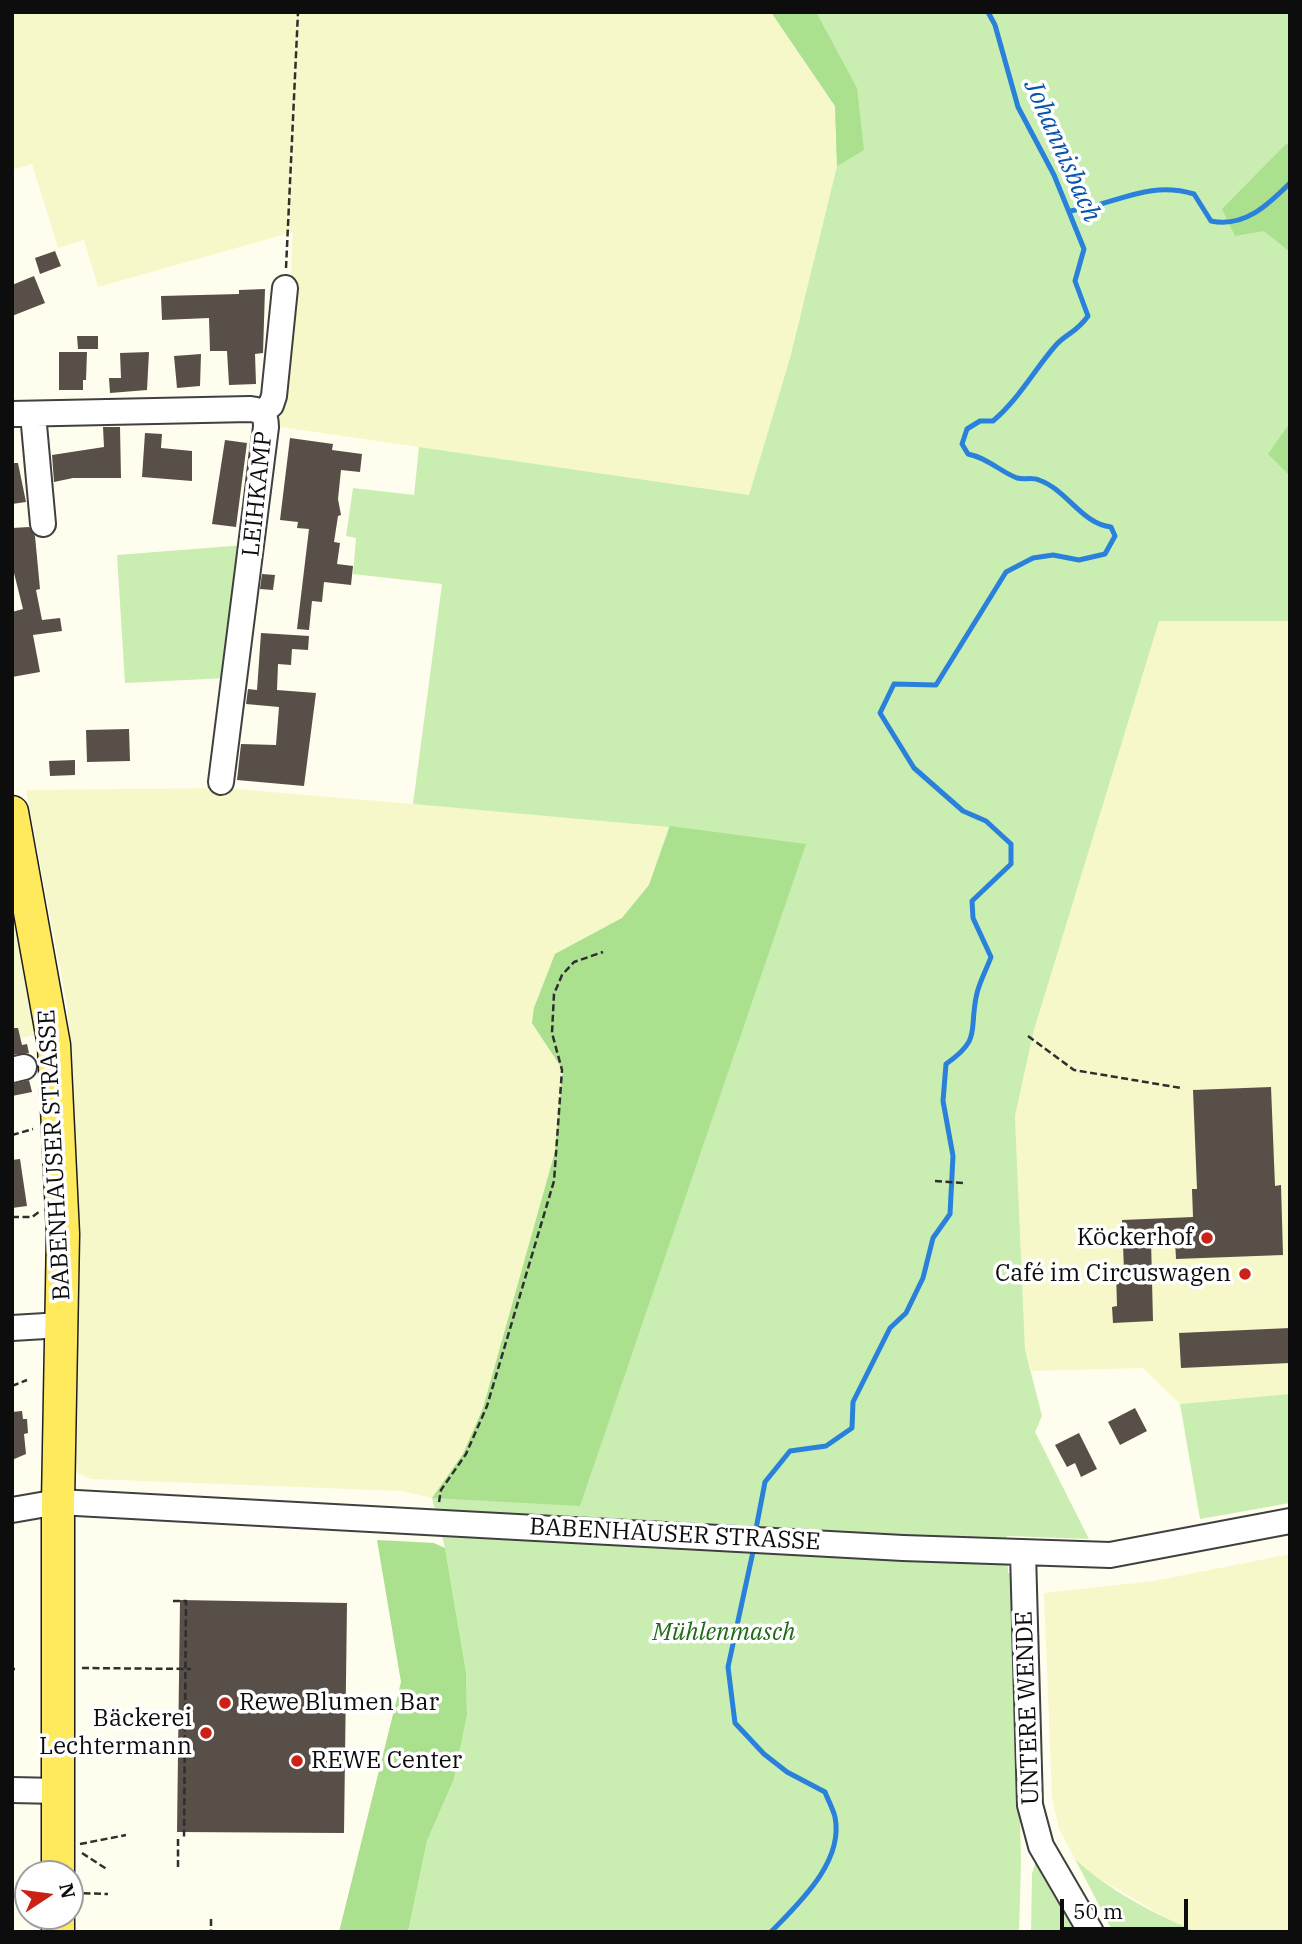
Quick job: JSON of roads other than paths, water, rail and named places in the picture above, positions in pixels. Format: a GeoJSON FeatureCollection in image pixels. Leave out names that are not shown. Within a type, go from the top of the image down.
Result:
{"type":"FeatureCollection","features":[{"type":"Feature","properties":{"kind":"main road","name":"BABENHAUSER STRASSE"},"geometry":{"type":"LineString","coordinates":[[12,812],[54,1045],[63,1234],[58,1502]]}},
{"type":"Feature","properties":{"kind":"main road"},"geometry":{"type":"LineString","coordinates":[[58,1502],[58,1791],[64,1842],[61,1860]]}},
{"type":"Feature","properties":{"kind":"street"},"geometry":{"type":"LineString","coordinates":[[262,412],[271,405],[274,396],[285,288]]}},
{"type":"Feature","properties":{"kind":"street","name":"LEIHKAMP"},"geometry":{"type":"LineString","coordinates":[[23,414],[250,409],[262,412],[266,427],[221,782]]}},
{"type":"Feature","properties":{"kind":"street"},"geometry":{"type":"LineString","coordinates":[[23,414],[43,524]]}},
{"type":"Feature","properties":{"kind":"street"},"geometry":{"type":"LineString","coordinates":[[12,1328],[62,1325]]}},
{"type":"Feature","properties":{"kind":"street","name":"BABENHAUSER STRASSE"},"geometry":{"type":"LineString","coordinates":[[12,1510],[58,1502],[1023,1553],[1110,1555],[1290,1521]]}},
{"type":"Feature","properties":{"kind":"street","name":"UNTERE WENDE"},"geometry":{"type":"LineString","coordinates":[[1023,1553],[1030,1805],[1041,1846],[1091,1932]]}},
{"type":"Feature","properties":{"kind":"street"},"geometry":{"type":"LineString","coordinates":[[12,1790],[58,1791]]}},
{"type":"Feature","properties":{"kind":"waterway","name":"Johannisbach"},"geometry":{"type":"LineString","coordinates":[[755,1534],[765,1482],[790,1451],[826,1446],[852,1428],[853,1402],[890,1328],[906,1313],[923,1278],[933,1238],[950,1214],[953,1156],[943,1101],[946,1064],[958,1055],[970,1040],[977,993],[991,957],[973,918],[972,901],[1011,864],[1011,844],[986,821],[963,811],[914,768],[880,713],[894,684],[936,685],[1006,572],[1033,558],[1053,555],[1079,560],[1105,554],[1115,536],[1111,527],[1091,520],[1049,485],[1036,479],[1020,479],[1011,475],[982,458],[968,454],[962,444],[967,429],[980,421],[993,421],[1019,394],[1056,345],[1088,316],[1075,281],[1084,249],[1054,175],[1018,107],[995,25],[988,12]]}},
{"type":"Feature","properties":{"kind":"waterway"},"geometry":{"type":"LineString","coordinates":[[1070,211],[1146,192],[1177,190],[1194,194],[1211,221],[1234,221],[1264,207],[1290,183]]}},
{"type":"Feature","properties":{"kind":"waterway","name":"Johannisbach"},"geometry":{"type":"LineString","coordinates":[[754,1547],[728,1667],[735,1723],[764,1754],[787,1772],[825,1792],[835,1817],[836,1834],[833,1850],[817,1880],[771,1932]]}},
{"type":"Feature","properties":{"kind":"place","name":"Köckerhof"},"geometry":{"type":"Point","coordinates":[1207,1238]}},
{"type":"Feature","properties":{"kind":"place","name":"Café im Circuswagen"},"geometry":{"type":"Point","coordinates":[1245,1274]}},
{"type":"Feature","properties":{"kind":"place","name":"Rewe Blumen Bar"},"geometry":{"type":"Point","coordinates":[225,1703]}},
{"type":"Feature","properties":{"kind":"place","name":"Bäckerei Lechtermann"},"geometry":{"type":"Point","coordinates":[206,1733]}},
{"type":"Feature","properties":{"kind":"place","name":"REWE Center"},"geometry":{"type":"Point","coordinates":[297,1761]}},
{"type":"Feature","properties":{"kind":"park label","name":"Mühlenmasch"},"geometry":{"type":"Point","coordinates":[724,1633]}}]}
